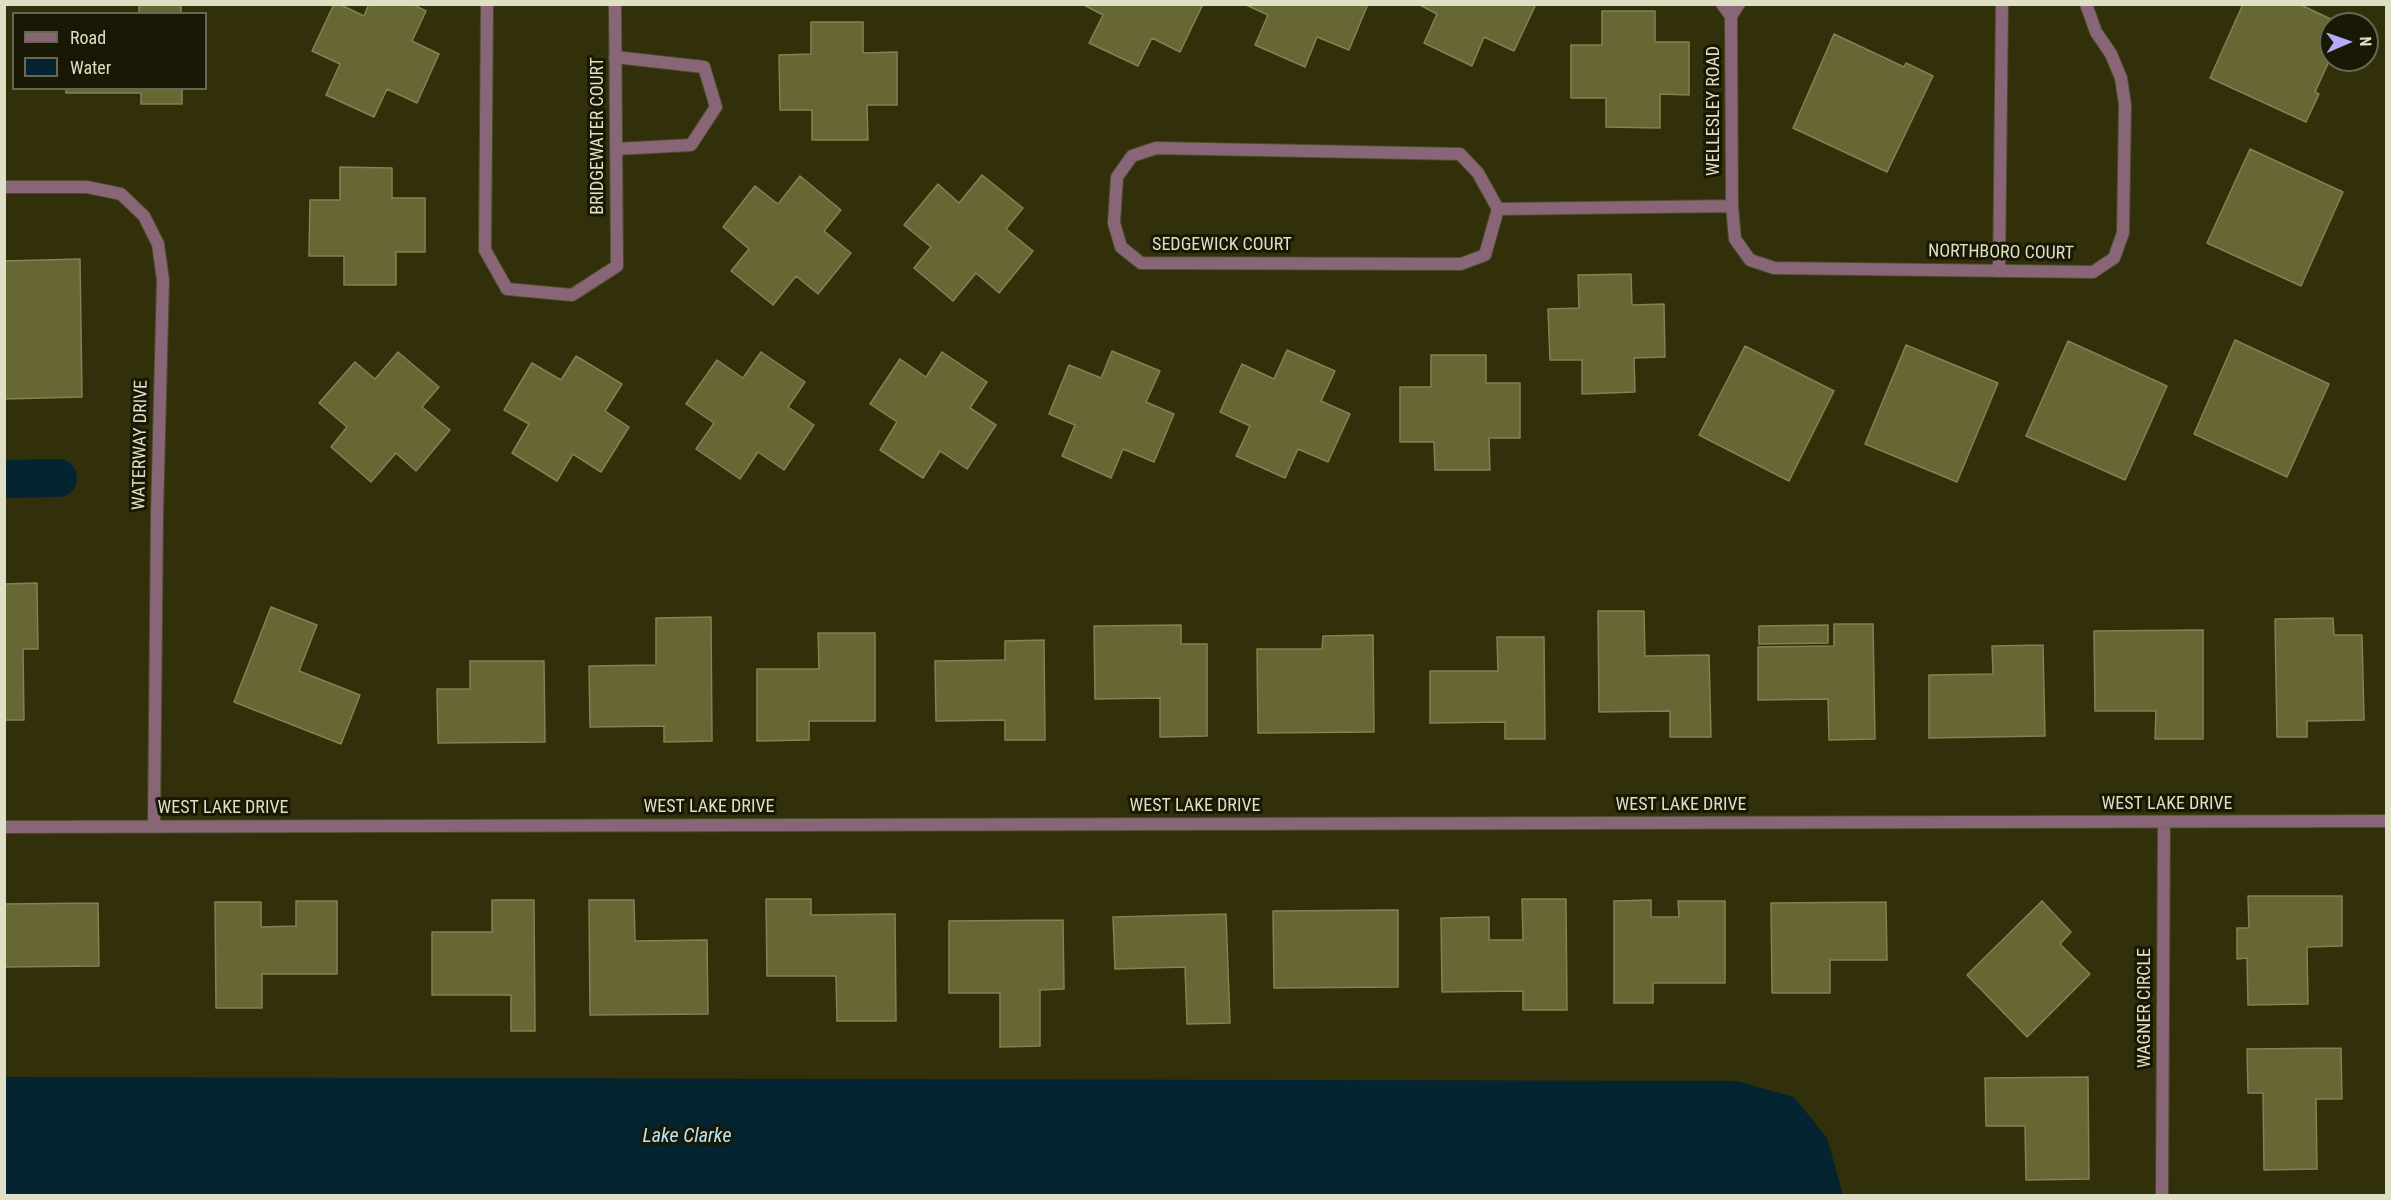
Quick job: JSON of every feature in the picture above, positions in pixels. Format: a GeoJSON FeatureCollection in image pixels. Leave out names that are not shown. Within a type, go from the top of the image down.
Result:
{"type":"FeatureCollection","features":[{"type":"Feature","properties":{"kind":"street","name":"BRIDGEWATER COURT"},"geometry":{"type":"LineString","coordinates":[[487,4],[485,250],[507,289],[572,295],[617,266],[615,4]]}},
{"type":"Feature","properties":{"kind":"street"},"geometry":{"type":"LineString","coordinates":[[1722,4],[1731,16],[1739,4]]}},
{"type":"Feature","properties":{"kind":"street"},"geometry":{"type":"LineString","coordinates":[[1999,271],[2002,4]]}},
{"type":"Feature","properties":{"kind":"street","name":"NORTHBORO COURT"},"geometry":{"type":"LineString","coordinates":[[1732,206],[1736,239],[1750,260],[1774,268],[2092,272],[2114,258],[2123,233],[2125,105],[2121,78],[2111,54],[2096,32],[2086,4]]}},
{"type":"Feature","properties":{"kind":"street","name":"WELLESLEY ROAD"},"geometry":{"type":"LineString","coordinates":[[1731,16],[1732,206]]}},
{"type":"Feature","properties":{"kind":"street"},"geometry":{"type":"LineString","coordinates":[[615,57],[704,67],[716,107],[691,145],[616,149]]}},
{"type":"Feature","properties":{"kind":"street","name":"SEDGEWICK COURT"},"geometry":{"type":"LineString","coordinates":[[1156,148],[1460,154],[1478,173],[1498,209],[1485,255],[1461,264],[1141,263],[1121,247],[1114,223],[1117,177],[1132,156],[1156,148]]}},
{"type":"Feature","properties":{"kind":"street","name":"WATERWAY DRIVE"},"geometry":{"type":"LineString","coordinates":[[4,187],[87,187],[121,194],[144,216],[158,244],[163,280],[157,513],[154,826]]}},
{"type":"Feature","properties":{"kind":"street"},"geometry":{"type":"LineString","coordinates":[[1498,209],[1524,211],[1732,206]]}},
{"type":"Feature","properties":{"kind":"street","name":"WEST LAKE DRIVE"},"geometry":{"type":"LineString","coordinates":[[4,827],[2386,821]]}},
{"type":"Feature","properties":{"kind":"street","name":"WAGNER CIRCLE"},"geometry":{"type":"LineString","coordinates":[[2162,1196],[2164,822]]}},
{"type":"Feature","properties":{"kind":"water","name":"Lake Clarke"},"geometry":{"type":"Polygon","coordinates":[[[5,1077],[1736,1081],[1794,1097],[1827,1138],[1843,1195],[5,1195],[5,1077]]]}},
{"type":"Feature","properties":{"kind":"building"},"geometry":{"type":"Polygon","coordinates":[[[139,4],[181,4],[181,12],[139,12],[139,4]]]}},
{"type":"Feature","properties":{"kind":"building"},"geometry":{"type":"Polygon","coordinates":[[[334,4],[339,4],[364,16],[369,4],[412,4],[426,11],[412,41],[439,54],[417,103],[387,89],[374,117],[326,95],[340,64],[312,51],[334,4]]]}},
{"type":"Feature","properties":{"kind":"building"},"geometry":{"type":"Polygon","coordinates":[[[1082,4],[1203,4],[1180,52],[1152,38],[1138,66],[1089,43],[1103,15],[1082,4]]]}},
{"type":"Feature","properties":{"kind":"building"},"geometry":{"type":"Polygon","coordinates":[[[1244,4],[1368,4],[1349,50],[1317,37],[1305,67],[1255,45],[1268,15],[1244,4]]]}},
{"type":"Feature","properties":{"kind":"building"},"geometry":{"type":"Polygon","coordinates":[[[1418,4],[1536,4],[1514,51],[1484,37],[1472,66],[1424,43],[1437,14],[1418,4]]]}},
{"type":"Feature","properties":{"kind":"building"},"geometry":{"type":"Polygon","coordinates":[[[2243,4],[2299,4],[2319,14],[2319,72],[2324,72],[2315,92],[2319,94],[2306,122],[2210,78],[2243,4]]]}},
{"type":"Feature","properties":{"kind":"building"},"geometry":{"type":"Polygon","coordinates":[[[1602,11],[1655,11],[1655,42],[1689,42],[1689,95],[1660,94],[1660,128],[1606,127],[1606,98],[1571,98],[1571,45],[1602,45],[1602,11]]]}},
{"type":"Feature","properties":{"kind":"building"},"geometry":{"type":"Polygon","coordinates":[[[811,22],[863,22],[863,53],[897,52],[897,105],[867,105],[868,140],[812,140],[812,110],[780,110],[779,55],[811,54],[811,22]]]}},
{"type":"Feature","properties":{"kind":"building"},"geometry":{"type":"Polygon","coordinates":[[[1834,34],[1904,67],[1906,63],[1933,76],[1887,172],[1793,128],[1834,34]]]}},
{"type":"Feature","properties":{"kind":"building"},"geometry":{"type":"Polygon","coordinates":[[[66,90],[182,90],[182,104],[141,104],[141,93],[66,93],[66,90]]]}},
{"type":"Feature","properties":{"kind":"building"},"geometry":{"type":"Polygon","coordinates":[[[2250,149],[2343,192],[2301,286],[2207,243],[2250,149]]]}},
{"type":"Feature","properties":{"kind":"building"},"geometry":{"type":"Polygon","coordinates":[[[340,167],[392,168],[392,198],[425,198],[425,252],[396,252],[396,285],[344,285],[344,256],[309,256],[310,200],[340,200],[340,167]]]}},
{"type":"Feature","properties":{"kind":"building"},"geometry":{"type":"Polygon","coordinates":[[[982,175],[1023,208],[1006,229],[1033,251],[999,293],[976,273],[953,301],[914,268],[931,247],[904,225],[938,184],[959,203],[982,175]]]}},
{"type":"Feature","properties":{"kind":"building"},"geometry":{"type":"Polygon","coordinates":[[[800,176],[841,210],[824,231],[851,253],[818,294],[796,276],[773,305],[731,271],[749,249],[723,227],[755,186],[778,204],[800,176]]]}},
{"type":"Feature","properties":{"kind":"building"},"geometry":{"type":"Polygon","coordinates":[[[80,259],[82,397],[4,399],[4,261],[80,259]]]}},
{"type":"Feature","properties":{"kind":"building"},"geometry":{"type":"Polygon","coordinates":[[[1631,274],[1632,305],[1664,304],[1665,357],[1634,358],[1635,392],[1582,394],[1582,360],[1550,360],[1548,309],[1579,308],[1578,275],[1631,274]]]}},
{"type":"Feature","properties":{"kind":"building"},"geometry":{"type":"Polygon","coordinates":[[[2235,340],[2329,384],[2287,477],[2194,434],[2235,340]]]}},
{"type":"Feature","properties":{"kind":"building"},"geometry":{"type":"Polygon","coordinates":[[[2068,341],[2167,386],[2125,480],[2026,436],[2068,341]]]}},
{"type":"Feature","properties":{"kind":"building"},"geometry":{"type":"Polygon","coordinates":[[[1906,345],[1998,383],[1957,482],[1865,444],[1906,345]]]}},
{"type":"Feature","properties":{"kind":"building"},"geometry":{"type":"Polygon","coordinates":[[[1745,346],[1834,391],[1789,481],[1699,435],[1745,346]]]}},
{"type":"Feature","properties":{"kind":"building"},"geometry":{"type":"Polygon","coordinates":[[[1287,350],[1335,371],[1321,401],[1350,414],[1328,462],[1298,449],[1285,478],[1236,456],[1250,426],[1220,412],[1242,364],[1274,379],[1287,350]]]}},
{"type":"Feature","properties":{"kind":"building"},"geometry":{"type":"Polygon","coordinates":[[[1112,351],[1160,371],[1146,402],[1174,414],[1154,462],[1123,449],[1111,478],[1062,456],[1075,425],[1049,414],[1069,365],[1101,378],[1112,351]]]}},
{"type":"Feature","properties":{"kind":"building"},"geometry":{"type":"Polygon","coordinates":[[[398,352],[439,387],[422,407],[450,430],[416,471],[396,453],[371,482],[331,447],[347,427],[319,403],[355,362],[375,379],[398,352]]]}},
{"type":"Feature","properties":{"kind":"building"},"geometry":{"type":"Polygon","coordinates":[[[761,352],[805,382],[788,407],[814,425],[784,470],[758,452],[740,479],[696,449],[714,423],[686,404],[717,360],[743,378],[761,352]]]}},
{"type":"Feature","properties":{"kind":"building"},"geometry":{"type":"Polygon","coordinates":[[[942,352],[987,382],[970,408],[996,425],[967,469],[940,451],[923,478],[880,450],[897,422],[870,404],[900,359],[926,377],[942,352]]]}},
{"type":"Feature","properties":{"kind":"building"},"geometry":{"type":"Polygon","coordinates":[[[1431,355],[1486,355],[1486,383],[1520,383],[1520,438],[1489,438],[1490,470],[1435,470],[1434,442],[1400,442],[1400,387],[1431,387],[1431,355]]]}},
{"type":"Feature","properties":{"kind":"building"},"geometry":{"type":"Polygon","coordinates":[[[576,356],[622,384],[605,411],[629,427],[601,472],[573,454],[557,481],[512,453],[529,424],[504,410],[532,363],[561,380],[576,356]]]}},
{"type":"Feature","properties":{"kind":"building"},"geometry":{"type":"Polygon","coordinates":[[[37,583],[38,649],[23,649],[24,720],[4,720],[4,584],[37,583]]]}},
{"type":"Feature","properties":{"kind":"building"},"geometry":{"type":"Polygon","coordinates":[[[271,607],[317,625],[299,671],[360,695],[341,744],[234,702],[271,607]]]}},
{"type":"Feature","properties":{"kind":"building"},"geometry":{"type":"Polygon","coordinates":[[[1598,611],[1644,611],[1645,656],[1709,655],[1711,737],[1670,737],[1670,711],[1599,712],[1598,611]]]}},
{"type":"Feature","properties":{"kind":"building"},"geometry":{"type":"Polygon","coordinates":[[[711,617],[712,741],[664,742],[664,726],[590,727],[589,666],[656,665],[656,618],[711,617]]]}},
{"type":"Feature","properties":{"kind":"building"},"geometry":{"type":"Polygon","coordinates":[[[2333,618],[2334,635],[2362,635],[2364,720],[2307,721],[2307,737],[2277,737],[2275,619],[2333,618]]]}},
{"type":"Feature","properties":{"kind":"building"},"geometry":{"type":"Polygon","coordinates":[[[1834,624],[1873,624],[1875,739],[1829,740],[1828,699],[1758,700],[1758,647],[1834,646],[1834,624]]]}},
{"type":"Feature","properties":{"kind":"building"},"geometry":{"type":"Polygon","coordinates":[[[1181,625],[1181,644],[1207,644],[1207,736],[1160,737],[1160,698],[1095,699],[1094,626],[1181,625]]]}},
{"type":"Feature","properties":{"kind":"building"},"geometry":{"type":"Polygon","coordinates":[[[1828,625],[1828,643],[1759,644],[1759,626],[1828,625]]]}},
{"type":"Feature","properties":{"kind":"building"},"geometry":{"type":"Polygon","coordinates":[[[2203,630],[2203,739],[2155,739],[2156,711],[2095,711],[2094,631],[2203,630]]]}},
{"type":"Feature","properties":{"kind":"building"},"geometry":{"type":"Polygon","coordinates":[[[818,633],[875,633],[875,721],[809,721],[809,740],[757,741],[757,669],[819,669],[818,633]]]}},
{"type":"Feature","properties":{"kind":"building"},"geometry":{"type":"Polygon","coordinates":[[[1373,635],[1374,732],[1258,733],[1257,649],[1322,649],[1323,636],[1373,635]]]}},
{"type":"Feature","properties":{"kind":"building"},"geometry":{"type":"Polygon","coordinates":[[[1497,637],[1544,637],[1545,739],[1505,739],[1505,722],[1430,723],[1430,671],[1498,671],[1497,637]]]}},
{"type":"Feature","properties":{"kind":"building"},"geometry":{"type":"Polygon","coordinates":[[[1044,640],[1045,740],[1005,740],[1005,720],[936,721],[935,661],[1005,660],[1005,641],[1044,640]]]}},
{"type":"Feature","properties":{"kind":"building"},"geometry":{"type":"Polygon","coordinates":[[[2043,645],[2045,736],[1929,738],[1929,675],[1993,674],[1992,646],[2043,645]]]}},
{"type":"Feature","properties":{"kind":"building"},"geometry":{"type":"Polygon","coordinates":[[[470,661],[544,661],[545,742],[438,743],[437,689],[470,689],[470,661]]]}},
{"type":"Feature","properties":{"kind":"building"},"geometry":{"type":"Polygon","coordinates":[[[2248,896],[2342,896],[2342,946],[2307,947],[2308,1004],[2248,1005],[2247,958],[2237,959],[2237,928],[2249,928],[2248,896]]]}},
{"type":"Feature","properties":{"kind":"building"},"geometry":{"type":"Polygon","coordinates":[[[766,899],[811,899],[811,915],[895,914],[896,1021],[837,1021],[836,976],[767,976],[766,899]]]}},
{"type":"Feature","properties":{"kind":"building"},"geometry":{"type":"Polygon","coordinates":[[[1522,899],[1566,899],[1567,1010],[1523,1010],[1523,991],[1442,992],[1441,918],[1489,917],[1489,940],[1523,940],[1522,899]]]}},
{"type":"Feature","properties":{"kind":"building"},"geometry":{"type":"Polygon","coordinates":[[[492,900],[534,900],[535,1031],[511,1031],[511,995],[432,995],[432,932],[492,932],[492,900]]]}},
{"type":"Feature","properties":{"kind":"building"},"geometry":{"type":"Polygon","coordinates":[[[589,900],[634,900],[635,941],[707,940],[708,1014],[590,1015],[589,900]]]}},
{"type":"Feature","properties":{"kind":"building"},"geometry":{"type":"Polygon","coordinates":[[[1651,900],[1651,917],[1679,917],[1678,901],[1725,901],[1725,983],[1653,983],[1653,1003],[1614,1003],[1614,901],[1651,900]]]}},
{"type":"Feature","properties":{"kind":"building"},"geometry":{"type":"Polygon","coordinates":[[[296,901],[337,901],[337,974],[262,974],[262,1008],[216,1008],[215,902],[261,902],[261,927],[296,926],[296,901]]]}},
{"type":"Feature","properties":{"kind":"building"},"geometry":{"type":"Polygon","coordinates":[[[2042,901],[2071,932],[2060,944],[2090,974],[2027,1037],[1967,975],[2042,901]]]}},
{"type":"Feature","properties":{"kind":"building"},"geometry":{"type":"Polygon","coordinates":[[[1886,902],[1887,960],[1830,960],[1830,993],[1772,993],[1771,903],[1886,902]]]}},
{"type":"Feature","properties":{"kind":"building"},"geometry":{"type":"Polygon","coordinates":[[[98,903],[99,966],[4,967],[4,904],[98,903]]]}},
{"type":"Feature","properties":{"kind":"building"},"geometry":{"type":"Polygon","coordinates":[[[1398,910],[1398,987],[1274,988],[1273,911],[1398,910]]]}},
{"type":"Feature","properties":{"kind":"building"},"geometry":{"type":"Polygon","coordinates":[[[1226,914],[1230,1023],[1187,1024],[1185,967],[1115,969],[1113,917],[1226,914]]]}},
{"type":"Feature","properties":{"kind":"building"},"geometry":{"type":"Polygon","coordinates":[[[1063,920],[1064,989],[1040,990],[1040,1046],[1000,1047],[1000,993],[949,993],[949,921],[1063,920]]]}},
{"type":"Feature","properties":{"kind":"building"},"geometry":{"type":"Polygon","coordinates":[[[2341,1048],[2342,1099],[2316,1099],[2317,1169],[2264,1170],[2263,1093],[2248,1093],[2247,1049],[2341,1048]]]}},
{"type":"Feature","properties":{"kind":"building"},"geometry":{"type":"Polygon","coordinates":[[[2088,1077],[2089,1179],[2026,1180],[2025,1126],[1986,1126],[1985,1078],[2088,1077]]]}},
{"type":"Feature","properties":{"kind":"waterway"},"geometry":{"type":"LineString","coordinates":[[4,479],[58,478]]}}]}
